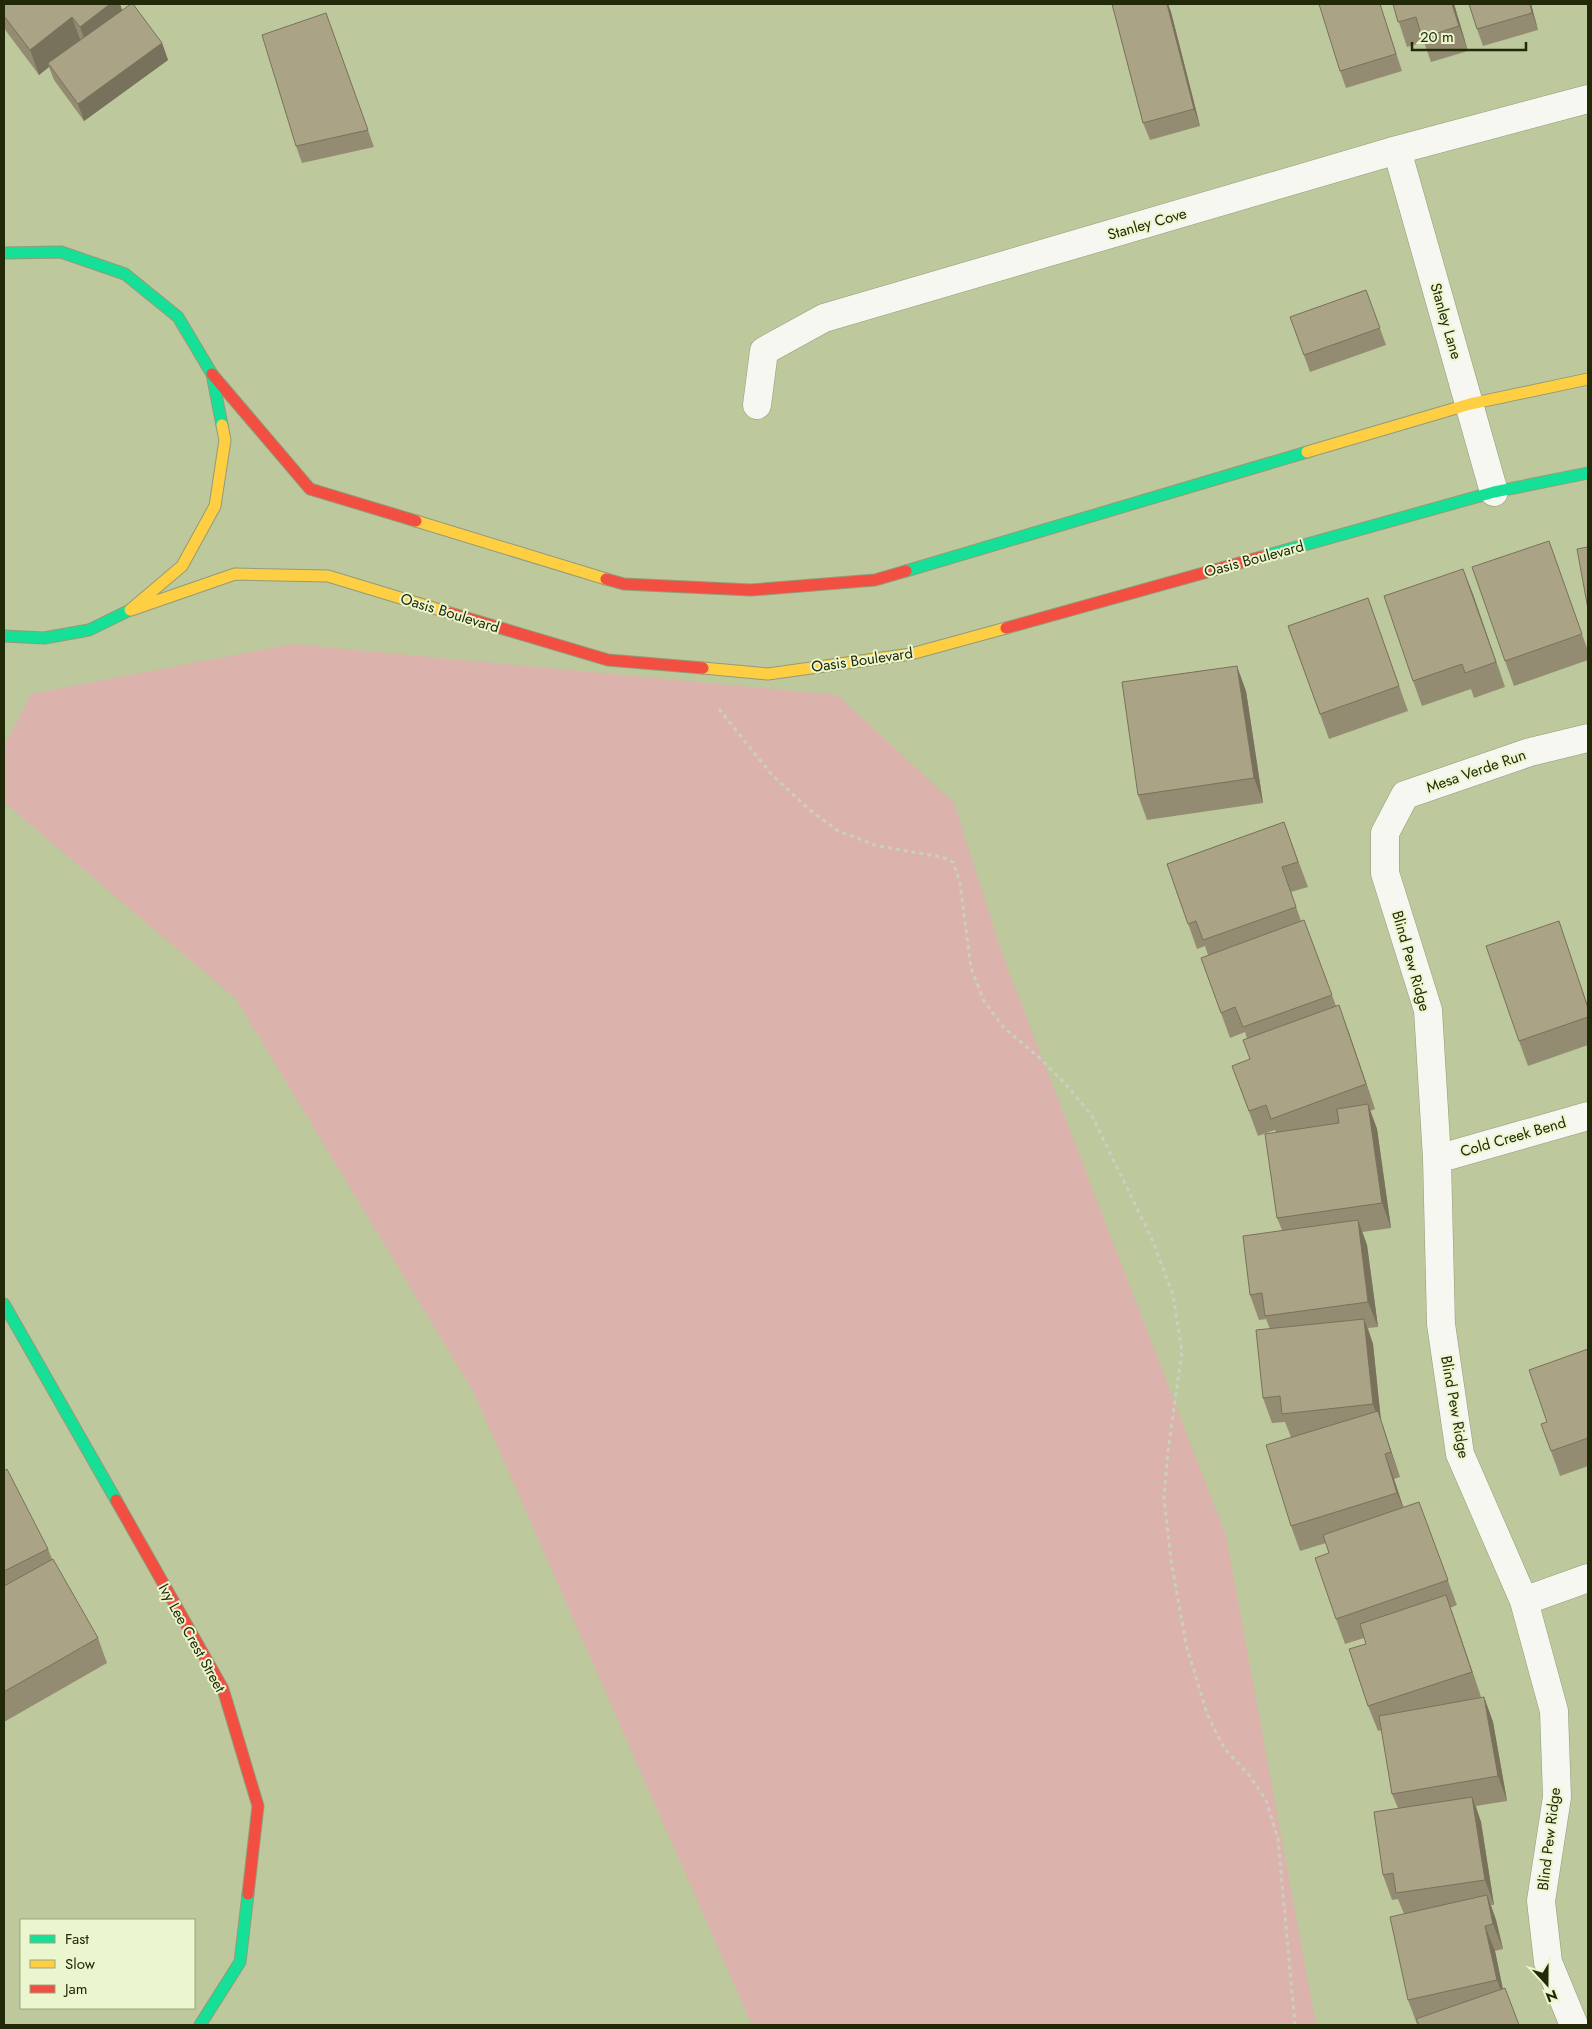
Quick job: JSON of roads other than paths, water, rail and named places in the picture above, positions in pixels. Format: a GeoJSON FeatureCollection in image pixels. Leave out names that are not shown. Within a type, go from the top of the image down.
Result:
{"type":"FeatureCollection","features":[{"type":"Feature","properties":{"kind":"main road","name":"Oasis Boulevard"},"geometry":{"type":"LineString","coordinates":[[4,253],[61,252],[125,274],[178,317],[212,374],[310,489],[624,584],[751,590],[875,580],[1470,404],[1588,379]]}},
{"type":"Feature","properties":{"kind":"main road","name":"Oasis Boulevard"},"geometry":{"type":"LineString","coordinates":[[131,610],[182,566],[215,506],[225,440],[212,374]]}},
{"type":"Feature","properties":{"kind":"main road","name":"Oasis Boulevard"},"geometry":{"type":"LineString","coordinates":[[4,636],[44,638],[89,630],[131,610],[235,574],[328,576],[608,660],[768,674],[911,654],[1494,492],[1588,473]]}},
{"type":"Feature","properties":{"kind":"main road","name":"Ivy Lee Crest Street"},"geometry":{"type":"LineString","coordinates":[[4,1304],[223,1689],[258,1806],[240,1962],[200,2025]]}},
{"type":"Feature","properties":{"kind":"street","name":"Stanley Cove"},"geometry":{"type":"LineString","coordinates":[[757,406],[764,352],[824,318],[1397,150],[1588,99]]}},
{"type":"Feature","properties":{"kind":"street","name":"Stanley Lane"},"geometry":{"type":"LineString","coordinates":[[1397,150],[1494,492]]}},
{"type":"Feature","properties":{"kind":"street","name":"Mesa Verde Run"},"geometry":{"type":"LineString","coordinates":[[1385,833],[1405,795],[1530,752],[1588,738]]}},
{"type":"Feature","properties":{"kind":"street","name":"Blind Pew Ridge"},"geometry":{"type":"LineString","coordinates":[[1385,833],[1385,873],[1428,1010],[1437,1158],[1441,1324],[1460,1454],[1524,1601],[1554,1711],[1557,1797],[1541,1901],[1548,1962],[1578,2020]]}},
{"type":"Feature","properties":{"kind":"street","name":"Cold Creek Bend"},"geometry":{"type":"LineString","coordinates":[[1437,1158],[1588,1116]]}},
{"type":"Feature","properties":{"kind":"street"},"geometry":{"type":"LineString","coordinates":[[1524,1601],[1588,1578]]}}]}
